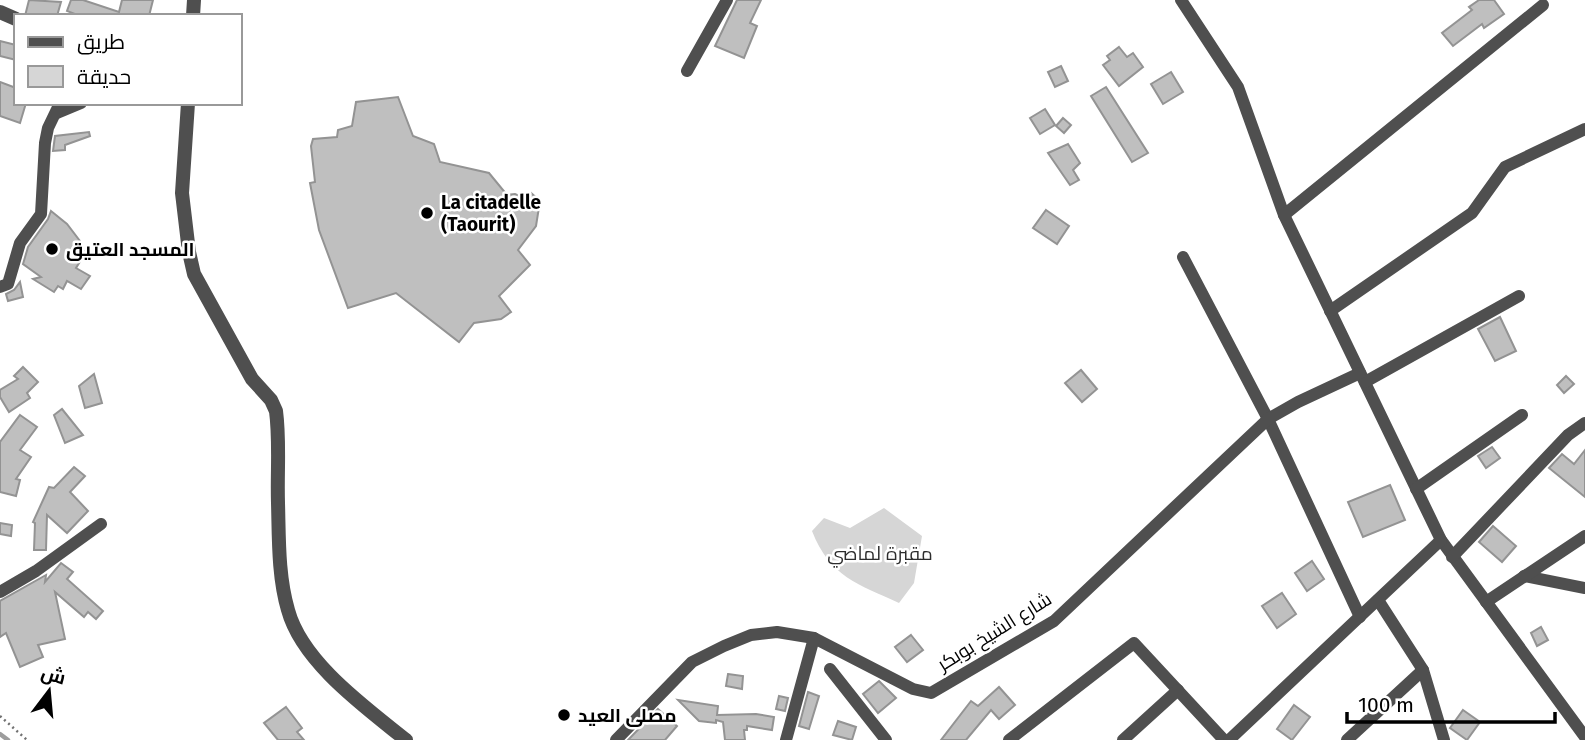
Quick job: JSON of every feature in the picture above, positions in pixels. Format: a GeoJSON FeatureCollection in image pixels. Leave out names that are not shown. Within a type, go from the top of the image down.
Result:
{"type":"FeatureCollection","features":[{"type":"Feature","properties":{"kind":"street"},"geometry":{"type":"LineString","coordinates":[[687,71],[727,0]]}},
{"type":"Feature","properties":{"kind":"street"},"geometry":{"type":"LineString","coordinates":[[1181,0],[1238,86],[1284,215],[1441,540],[1585,737]]}},
{"type":"Feature","properties":{"kind":"street"},"geometry":{"type":"LineString","coordinates":[[1284,215],[1543,5]]}},
{"type":"Feature","properties":{"kind":"street"},"geometry":{"type":"LineString","coordinates":[[188,105],[182,193],[189,252],[194,274],[209,302],[252,379],[271,400],[276,411],[278,527],[288,611],[301,638],[323,666],[349,694],[405,740]]}},
{"type":"Feature","properties":{"kind":"street"},"geometry":{"type":"LineString","coordinates":[[0,287],[8,284],[20,243],[41,214],[45,143],[48,128],[58,108]]}},
{"type":"Feature","properties":{"kind":"street"},"geometry":{"type":"LineString","coordinates":[[1330,311],[1472,213],[1505,167],[1585,130]]}},
{"type":"Feature","properties":{"kind":"street"},"geometry":{"type":"LineString","coordinates":[[1183,257],[1268,419],[1360,617]]}},
{"type":"Feature","properties":{"kind":"street","name":"شارع الشيخ بوبكر"},"geometry":{"type":"LineString","coordinates":[[616,740],[692,662],[751,635],[776,632],[814,638],[913,689],[931,692],[1054,621],[1268,419],[1298,402],[1362,378],[1518,296]]}},
{"type":"Feature","properties":{"kind":"street"},"geometry":{"type":"LineString","coordinates":[[1416,489],[1522,415]]}},
{"type":"Feature","properties":{"kind":"street"},"geometry":{"type":"LineString","coordinates":[[1452,556],[1568,435],[1585,423]]}},
{"type":"Feature","properties":{"kind":"street"},"geometry":{"type":"LineString","coordinates":[[0,592],[36,571],[101,524]]}},
{"type":"Feature","properties":{"kind":"street"},"geometry":{"type":"LineString","coordinates":[[1486,602],[1585,536]]}},
{"type":"Feature","properties":{"kind":"street"},"geometry":{"type":"LineString","coordinates":[[1009,740],[1134,643],[1227,740],[1441,540]]}},
{"type":"Feature","properties":{"kind":"street"},"geometry":{"type":"LineString","coordinates":[[1524,576],[1585,588]]}},
{"type":"Feature","properties":{"kind":"street"},"geometry":{"type":"LineString","coordinates":[[1378,600],[1423,670],[1444,740]]}},
{"type":"Feature","properties":{"kind":"street"},"geometry":{"type":"LineString","coordinates":[[786,740],[814,638]]}},
{"type":"Feature","properties":{"kind":"street"},"geometry":{"type":"LineString","coordinates":[[830,669],[886,740]]}},
{"type":"Feature","properties":{"kind":"street"},"geometry":{"type":"LineString","coordinates":[[1347,740],[1423,670]]}},
{"type":"Feature","properties":{"kind":"street"},"geometry":{"type":"LineString","coordinates":[[1123,740],[1178,690]]}},
{"type":"Feature","properties":{"kind":"path"},"geometry":{"type":"LineString","coordinates":[[0,716],[27,740]]}},
{"type":"Feature","properties":{"kind":"green space","name":"مقبرة لماضي"},"geometry":{"type":"Polygon","coordinates":[[[884,508],[922,536],[914,583],[899,603],[858,584],[837,569],[819,547],[812,531],[824,518],[850,528],[884,508]]]}},
{"type":"Feature","properties":{"kind":"building"},"geometry":{"type":"Polygon","coordinates":[[[29,0],[61,2],[58,14],[26,14],[29,0]]]}},
{"type":"Feature","properties":{"kind":"building"},"geometry":{"type":"Polygon","coordinates":[[[71,0],[83,0],[119,12],[122,0],[153,0],[150,14],[75,14],[67,11],[71,0]]]}},
{"type":"Feature","properties":{"kind":"building"},"geometry":{"type":"Polygon","coordinates":[[[737,0],[761,0],[750,23],[757,26],[744,58],[715,46],[737,0]]]}},
{"type":"Feature","properties":{"kind":"building"},"geometry":{"type":"Polygon","coordinates":[[[1479,0],[1494,0],[1504,14],[1484,28],[1482,24],[1453,46],[1442,33],[1472,10],[1469,7],[1479,0]]]}},
{"type":"Feature","properties":{"kind":"building"},"geometry":{"type":"Polygon","coordinates":[[[0,41],[14,44],[14,60],[0,56],[0,41]]]}},
{"type":"Feature","properties":{"kind":"building"},"geometry":{"type":"Polygon","coordinates":[[[1119,47],[1127,57],[1133,53],[1143,67],[1119,86],[1103,65],[1110,60],[1107,56],[1119,47]]]}},
{"type":"Feature","properties":{"kind":"building"},"geometry":{"type":"Polygon","coordinates":[[[1061,66],[1068,81],[1055,87],[1048,72],[1061,66]]]}},
{"type":"Feature","properties":{"kind":"building"},"geometry":{"type":"Polygon","coordinates":[[[1171,72],[1183,92],[1163,104],[1151,84],[1171,72]]]}},
{"type":"Feature","properties":{"kind":"building"},"geometry":{"type":"Polygon","coordinates":[[[0,82],[14,87],[14,105],[25,105],[20,123],[0,116],[0,82]]]}},
{"type":"Feature","properties":{"kind":"building"},"geometry":{"type":"Polygon","coordinates":[[[1106,87],[1148,153],[1132,162],[1091,96],[1106,87]]]}},
{"type":"Feature","properties":{"kind":"building","name":"La citadelle (Taourit)"},"geometry":{"type":"Polygon","coordinates":[[[398,97],[413,136],[434,144],[440,162],[489,173],[507,195],[522,197],[531,193],[540,201],[536,226],[518,250],[530,265],[499,296],[511,312],[501,319],[474,323],[459,342],[396,293],[348,308],[319,230],[310,183],[315,182],[311,146],[313,139],[337,137],[338,130],[352,126],[356,102],[398,97]]]}},
{"type":"Feature","properties":{"kind":"building"},"geometry":{"type":"Polygon","coordinates":[[[1045,109],[1055,125],[1040,134],[1030,118],[1045,109]]]}},
{"type":"Feature","properties":{"kind":"building"},"geometry":{"type":"Polygon","coordinates":[[[1063,118],[1071,125],[1064,133],[1056,126],[1063,118]]]}},
{"type":"Feature","properties":{"kind":"building"},"geometry":{"type":"Polygon","coordinates":[[[89,132],[90,136],[65,145],[65,150],[53,151],[55,136],[89,132]]]}},
{"type":"Feature","properties":{"kind":"building"},"geometry":{"type":"Polygon","coordinates":[[[1068,144],[1080,163],[1073,170],[1079,180],[1070,185],[1048,153],[1068,144]]]}},
{"type":"Feature","properties":{"kind":"building"},"geometry":{"type":"Polygon","coordinates":[[[1046,210],[1069,226],[1057,244],[1033,228],[1046,210]]]}},
{"type":"Feature","properties":{"kind":"building","name":"المسجد العتيق"},"geometry":{"type":"Polygon","coordinates":[[[51,211],[67,224],[80,241],[75,245],[86,252],[76,268],[90,276],[81,289],[67,281],[63,289],[58,286],[54,292],[33,279],[41,277],[23,264],[28,247],[51,211]]]}},
{"type":"Feature","properties":{"kind":"building"},"geometry":{"type":"Polygon","coordinates":[[[20,282],[23,297],[8,301],[6,294],[14,290],[20,282]]]}},
{"type":"Feature","properties":{"kind":"building"},"geometry":{"type":"Polygon","coordinates":[[[1500,317],[1516,351],[1495,361],[1478,329],[1500,317]]]}},
{"type":"Feature","properties":{"kind":"building"},"geometry":{"type":"Polygon","coordinates":[[[23,367],[38,382],[27,393],[30,398],[9,412],[0,397],[0,390],[18,379],[14,376],[23,367]]]}},
{"type":"Feature","properties":{"kind":"building"},"geometry":{"type":"Polygon","coordinates":[[[1081,370],[1097,389],[1082,402],[1065,383],[1081,370]]]}},
{"type":"Feature","properties":{"kind":"building"},"geometry":{"type":"Polygon","coordinates":[[[94,374],[102,403],[85,408],[79,386],[94,374]]]}},
{"type":"Feature","properties":{"kind":"building"},"geometry":{"type":"Polygon","coordinates":[[[1566,376],[1574,384],[1564,393],[1557,385],[1566,376]]]}},
{"type":"Feature","properties":{"kind":"building"},"geometry":{"type":"Polygon","coordinates":[[[62,409],[83,435],[65,443],[54,415],[62,409]]]}},
{"type":"Feature","properties":{"kind":"building"},"geometry":{"type":"Polygon","coordinates":[[[20,415],[37,427],[20,450],[31,457],[16,479],[20,480],[16,496],[0,492],[0,442],[20,415]]]}},
{"type":"Feature","properties":{"kind":"building"},"geometry":{"type":"Polygon","coordinates":[[[1492,447],[1500,458],[1486,468],[1478,456],[1492,447]]]}},
{"type":"Feature","properties":{"kind":"building"},"geometry":{"type":"Polygon","coordinates":[[[1585,450],[1585,497],[1549,468],[1562,454],[1574,464],[1585,450]]]}},
{"type":"Feature","properties":{"kind":"building"},"geometry":{"type":"Polygon","coordinates":[[[74,467],[85,476],[70,492],[88,511],[67,533],[47,515],[46,550],[34,550],[33,522],[49,487],[54,488],[74,467]]]}},
{"type":"Feature","properties":{"kind":"building"},"geometry":{"type":"Polygon","coordinates":[[[1390,485],[1405,520],[1363,537],[1348,502],[1390,485]]]}},
{"type":"Feature","properties":{"kind":"building"},"geometry":{"type":"Polygon","coordinates":[[[0,523],[12,525],[11,536],[0,534],[0,523]]]}},
{"type":"Feature","properties":{"kind":"building"},"geometry":{"type":"Polygon","coordinates":[[[1493,526],[1516,546],[1502,562],[1479,542],[1493,526]]]}},
{"type":"Feature","properties":{"kind":"building"},"geometry":{"type":"Polygon","coordinates":[[[1312,561],[1324,579],[1307,591],[1295,573],[1312,561]]]}},
{"type":"Feature","properties":{"kind":"building"},"geometry":{"type":"Polygon","coordinates":[[[61,563],[73,572],[67,579],[103,611],[96,619],[88,612],[84,617],[55,592],[65,639],[38,645],[43,657],[20,667],[6,633],[0,637],[0,601],[46,575],[45,582],[61,563]]]}},
{"type":"Feature","properties":{"kind":"building"},"geometry":{"type":"Polygon","coordinates":[[[1282,593],[1296,614],[1277,628],[1262,606],[1282,593]]]}},
{"type":"Feature","properties":{"kind":"building"},"geometry":{"type":"Polygon","coordinates":[[[1541,627],[1548,640],[1537,646],[1531,633],[1541,627]]]}},
{"type":"Feature","properties":{"kind":"building"},"geometry":{"type":"Polygon","coordinates":[[[911,635],[923,650],[907,662],[895,647],[911,635]]]}},
{"type":"Feature","properties":{"kind":"building"},"geometry":{"type":"Polygon","coordinates":[[[728,674],[743,676],[742,689],[726,686],[728,674]]]}},
{"type":"Feature","properties":{"kind":"building"},"geometry":{"type":"Polygon","coordinates":[[[879,681],[896,698],[878,713],[863,694],[879,681]]]}},
{"type":"Feature","properties":{"kind":"building"},"geometry":{"type":"Polygon","coordinates":[[[999,687],[1015,705],[999,719],[991,710],[966,740],[941,740],[971,701],[978,706],[999,687]]]}},
{"type":"Feature","properties":{"kind":"building"},"geometry":{"type":"Polygon","coordinates":[[[808,692],[819,696],[809,729],[799,726],[808,692]]]}},
{"type":"Feature","properties":{"kind":"building"},"geometry":{"type":"Polygon","coordinates":[[[779,696],[788,698],[785,711],[776,709],[779,696]]]}},
{"type":"Feature","properties":{"kind":"building"},"geometry":{"type":"Polygon","coordinates":[[[678,700],[718,706],[717,715],[756,714],[774,717],[772,730],[747,726],[747,730],[744,730],[745,740],[725,740],[723,722],[699,721],[678,700]]]}},
{"type":"Feature","properties":{"kind":"building"},"geometry":{"type":"Polygon","coordinates":[[[1294,705],[1310,717],[1292,740],[1277,729],[1294,705]]]}},
{"type":"Feature","properties":{"kind":"building"},"geometry":{"type":"Polygon","coordinates":[[[286,707],[302,728],[297,732],[304,740],[278,740],[264,723],[286,707]]]}},
{"type":"Feature","properties":{"kind":"building"},"geometry":{"type":"Polygon","coordinates":[[[658,709],[677,726],[665,740],[628,740],[658,709]]]}},
{"type":"Feature","properties":{"kind":"building"},"geometry":{"type":"Polygon","coordinates":[[[1463,710],[1480,722],[1467,740],[1450,728],[1463,710]]]}},
{"type":"Feature","properties":{"kind":"building"},"geometry":{"type":"Polygon","coordinates":[[[838,721],[856,727],[852,740],[833,735],[838,721]]]}},
{"type":"Feature","properties":{"kind":"waterway"},"geometry":{"type":"LineString","coordinates":[[0,734],[8,740]]}},
{"type":"Feature","properties":{"kind":"place","name":"La citadelle (Taourit)"},"geometry":{"type":"Point","coordinates":[427,213]}},
{"type":"Feature","properties":{"kind":"place","name":"المسجد العتيق"},"geometry":{"type":"Point","coordinates":[52,249]}},
{"type":"Feature","properties":{"kind":"place","name":"مصلى العيد"},"geometry":{"type":"Point","coordinates":[564,715]}}]}
